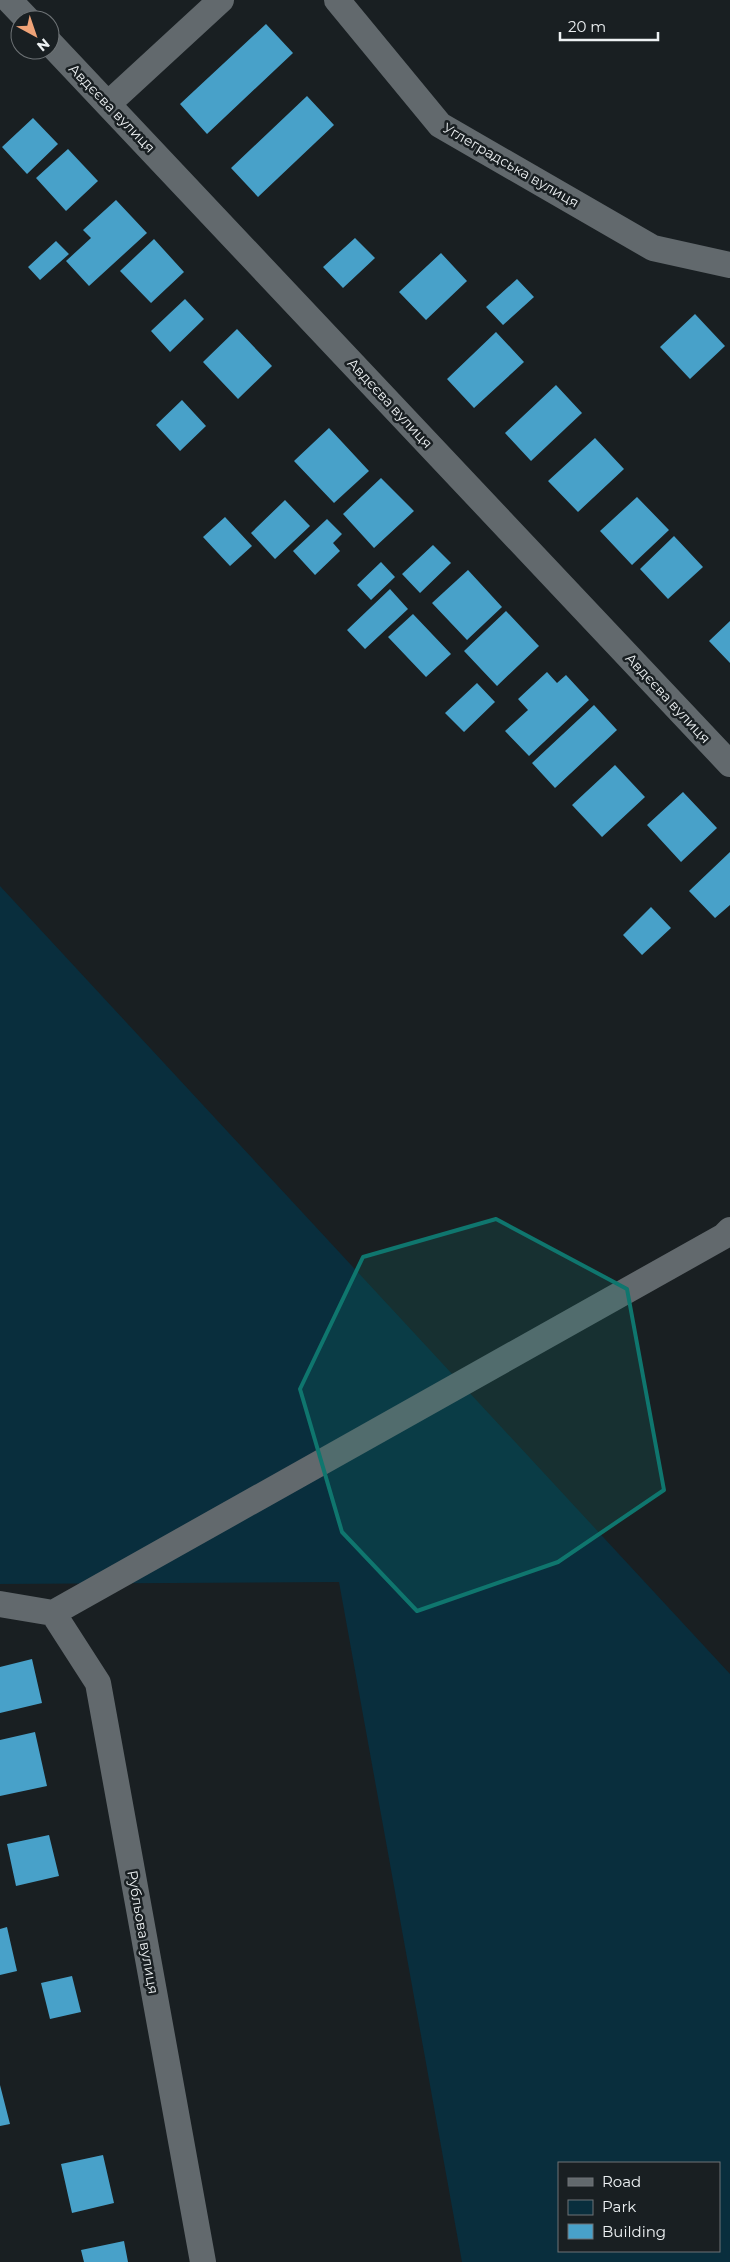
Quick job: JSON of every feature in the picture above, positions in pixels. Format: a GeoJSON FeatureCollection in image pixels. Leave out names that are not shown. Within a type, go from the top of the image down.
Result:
{"type":"FeatureCollection","features":[{"type":"Feature","properties":{"kind":"street"},"geometry":{"type":"LineString","coordinates":[[9,0],[18,10]]}},
{"type":"Feature","properties":{"kind":"street"},"geometry":{"type":"LineString","coordinates":[[108,104],[221,0]]}},
{"type":"Feature","properties":{"kind":"street","name":"Углеградська вулиця"},"geometry":{"type":"LineString","coordinates":[[337,0],[440,125],[653,248],[730,265]]}},
{"type":"Feature","properties":{"kind":"street","name":"Авдєєва вулиця"},"geometry":{"type":"LineString","coordinates":[[60,54],[730,764]]}},
{"type":"Feature","properties":{"kind":"street"},"geometry":{"type":"LineString","coordinates":[[0,1604],[52,1613],[715,1241],[730,1230]]}},
{"type":"Feature","properties":{"kind":"street","name":"Рубльова вулиця"},"geometry":{"type":"LineString","coordinates":[[52,1613],[98,1683],[203,2262]]}},
{"type":"Feature","properties":{"kind":"highlighted area"},"geometry":{"type":"Polygon","coordinates":[[[496,1219],[627,1289],[664,1490],[558,1562],[417,1611],[342,1532],[300,1389],[363,1257],[496,1219]]]}},
{"type":"Feature","properties":{"kind":"green space"},"geometry":{"type":"Polygon","coordinates":[[[0,886],[730,1674],[730,2262],[462,2262],[339,1582],[0,1584],[0,886]]]}},
{"type":"Feature","properties":{"kind":"building"},"geometry":{"type":"Polygon","coordinates":[[[266,24],[293,53],[207,134],[180,104],[266,24]]]}},
{"type":"Feature","properties":{"kind":"building"},"geometry":{"type":"Polygon","coordinates":[[[307,96],[334,125],[258,197],[231,168],[307,96]]]}},
{"type":"Feature","properties":{"kind":"building"},"geometry":{"type":"Polygon","coordinates":[[[33,118],[58,144],[27,174],[2,147],[33,118]]]}},
{"type":"Feature","properties":{"kind":"building"},"geometry":{"type":"Polygon","coordinates":[[[68,149],[98,181],[66,211],[36,178],[68,149]]]}},
{"type":"Feature","properties":{"kind":"building"},"geometry":{"type":"Polygon","coordinates":[[[116,200],[147,233],[89,286],[66,261],[91,238],[83,230],[116,200]]]}},
{"type":"Feature","properties":{"kind":"building"},"geometry":{"type":"Polygon","coordinates":[[[355,238],[375,258],[343,288],[323,267],[355,238]]]}},
{"type":"Feature","properties":{"kind":"building"},"geometry":{"type":"Polygon","coordinates":[[[154,239],[184,272],[151,303],[120,271],[154,239]]]}},
{"type":"Feature","properties":{"kind":"building"},"geometry":{"type":"Polygon","coordinates":[[[56,241],[69,254],[40,280],[28,267],[56,241]]]}},
{"type":"Feature","properties":{"kind":"building"},"geometry":{"type":"Polygon","coordinates":[[[441,253],[467,281],[426,320],[399,292],[441,253]]]}},
{"type":"Feature","properties":{"kind":"building"},"geometry":{"type":"Polygon","coordinates":[[[517,279],[534,297],[503,325],[486,307],[517,279]]]}},
{"type":"Feature","properties":{"kind":"building"},"geometry":{"type":"Polygon","coordinates":[[[185,299],[204,319],[170,352],[151,331],[185,299]]]}},
{"type":"Feature","properties":{"kind":"building"},"geometry":{"type":"Polygon","coordinates":[[[695,314],[725,346],[690,379],[660,347],[695,314]]]}},
{"type":"Feature","properties":{"kind":"building"},"geometry":{"type":"Polygon","coordinates":[[[237,329],[272,366],[238,399],[203,362],[237,329]]]}},
{"type":"Feature","properties":{"kind":"building"},"geometry":{"type":"Polygon","coordinates":[[[496,332],[524,362],[474,408],[447,379],[496,332]]]}},
{"type":"Feature","properties":{"kind":"building"},"geometry":{"type":"Polygon","coordinates":[[[556,385],[582,413],[531,461],[505,433],[556,385]]]}},
{"type":"Feature","properties":{"kind":"building"},"geometry":{"type":"Polygon","coordinates":[[[182,400],[206,426],[180,451],[156,425],[182,400]]]}},
{"type":"Feature","properties":{"kind":"building"},"geometry":{"type":"Polygon","coordinates":[[[329,428],[369,471],[334,503],[294,461],[329,428]]]}},
{"type":"Feature","properties":{"kind":"building"},"geometry":{"type":"Polygon","coordinates":[[[595,438],[624,469],[578,512],[548,481],[595,438]]]}},
{"type":"Feature","properties":{"kind":"building"},"geometry":{"type":"Polygon","coordinates":[[[381,478],[414,511],[374,548],[343,514],[381,478]]]}},
{"type":"Feature","properties":{"kind":"building"},"geometry":{"type":"Polygon","coordinates":[[[637,497],[669,530],[632,565],[600,531],[637,497]]]}},
{"type":"Feature","properties":{"kind":"building"},"geometry":{"type":"Polygon","coordinates":[[[285,500],[310,526],[275,559],[251,533],[285,500]]]}},
{"type":"Feature","properties":{"kind":"building"},"geometry":{"type":"Polygon","coordinates":[[[225,517],[252,546],[230,566],[203,537],[225,517]]]}},
{"type":"Feature","properties":{"kind":"building"},"geometry":{"type":"Polygon","coordinates":[[[327,519],[342,534],[333,543],[340,551],[315,575],[293,551],[327,519]]]}},
{"type":"Feature","properties":{"kind":"building"},"geometry":{"type":"Polygon","coordinates":[[[674,536],[703,567],[668,599],[640,569],[674,536]]]}},
{"type":"Feature","properties":{"kind":"building"},"geometry":{"type":"Polygon","coordinates":[[[433,545],[451,563],[420,593],[402,574],[433,545]]]}},
{"type":"Feature","properties":{"kind":"building"},"geometry":{"type":"Polygon","coordinates":[[[381,562],[395,577],[371,600],[357,585],[381,562]]]}},
{"type":"Feature","properties":{"kind":"building"},"geometry":{"type":"Polygon","coordinates":[[[468,570],[502,607],[467,640],[432,603],[468,570]]]}},
{"type":"Feature","properties":{"kind":"building"},"geometry":{"type":"Polygon","coordinates":[[[390,589],[408,609],[365,649],[347,630],[390,589]]]}},
{"type":"Feature","properties":{"kind":"building"},"geometry":{"type":"Polygon","coordinates":[[[506,611],[539,646],[497,686],[464,651],[506,611]]]}},
{"type":"Feature","properties":{"kind":"building"},"geometry":{"type":"Polygon","coordinates":[[[413,614],[451,654],[426,677],[388,637],[413,614]]]}},
{"type":"Feature","properties":{"kind":"building"},"geometry":{"type":"Polygon","coordinates":[[[730,621],[730,663],[709,641],[730,621]]]}},
{"type":"Feature","properties":{"kind":"building"},"geometry":{"type":"Polygon","coordinates":[[[547,672],[557,683],[566,675],[589,700],[529,756],[505,731],[528,710],[518,699],[547,672]]]}},
{"type":"Feature","properties":{"kind":"building"},"geometry":{"type":"Polygon","coordinates":[[[477,683],[495,702],[464,732],[445,713],[477,683]]]}},
{"type":"Feature","properties":{"kind":"building"},"geometry":{"type":"Polygon","coordinates":[[[594,705],[617,730],[555,788],[532,763],[594,705]]]}},
{"type":"Feature","properties":{"kind":"building"},"geometry":{"type":"Polygon","coordinates":[[[615,765],[645,797],[602,837],[572,805],[615,765]]]}},
{"type":"Feature","properties":{"kind":"building"},"geometry":{"type":"Polygon","coordinates":[[[683,792],[717,828],[681,862],[647,825],[683,792]]]}},
{"type":"Feature","properties":{"kind":"building"},"geometry":{"type":"Polygon","coordinates":[[[730,852],[730,905],[715,918],[689,891],[730,852]]]}},
{"type":"Feature","properties":{"kind":"building"},"geometry":{"type":"Polygon","coordinates":[[[651,907],[671,928],[642,955],[623,935],[651,907]]]}},
{"type":"Feature","properties":{"kind":"building"},"geometry":{"type":"Polygon","coordinates":[[[32,1659],[42,1703],[0,1713],[0,1667],[32,1659]]]}},
{"type":"Feature","properties":{"kind":"building"},"geometry":{"type":"Polygon","coordinates":[[[35,1732],[47,1786],[0,1796],[0,1740],[35,1732]]]}},
{"type":"Feature","properties":{"kind":"building"},"geometry":{"type":"Polygon","coordinates":[[[49,1835],[59,1876],[16,1886],[7,1844],[49,1835]]]}},
{"type":"Feature","properties":{"kind":"building"},"geometry":{"type":"Polygon","coordinates":[[[7,1927],[17,1971],[0,1975],[0,1929],[7,1927]]]}},
{"type":"Feature","properties":{"kind":"building"},"geometry":{"type":"Polygon","coordinates":[[[72,1976],[81,2012],[50,2019],[41,1983],[72,1976]]]}},
{"type":"Feature","properties":{"kind":"building"},"geometry":{"type":"Polygon","coordinates":[[[0,2085],[10,2124],[0,2126],[0,2085]]]}},
{"type":"Feature","properties":{"kind":"building"},"geometry":{"type":"Polygon","coordinates":[[[103,2155],[114,2203],[72,2213],[61,2164],[103,2155]]]}},
{"type":"Feature","properties":{"kind":"building"},"geometry":{"type":"Polygon","coordinates":[[[124,2241],[128,2262],[84,2262],[81,2250],[124,2241]]]}}]}
